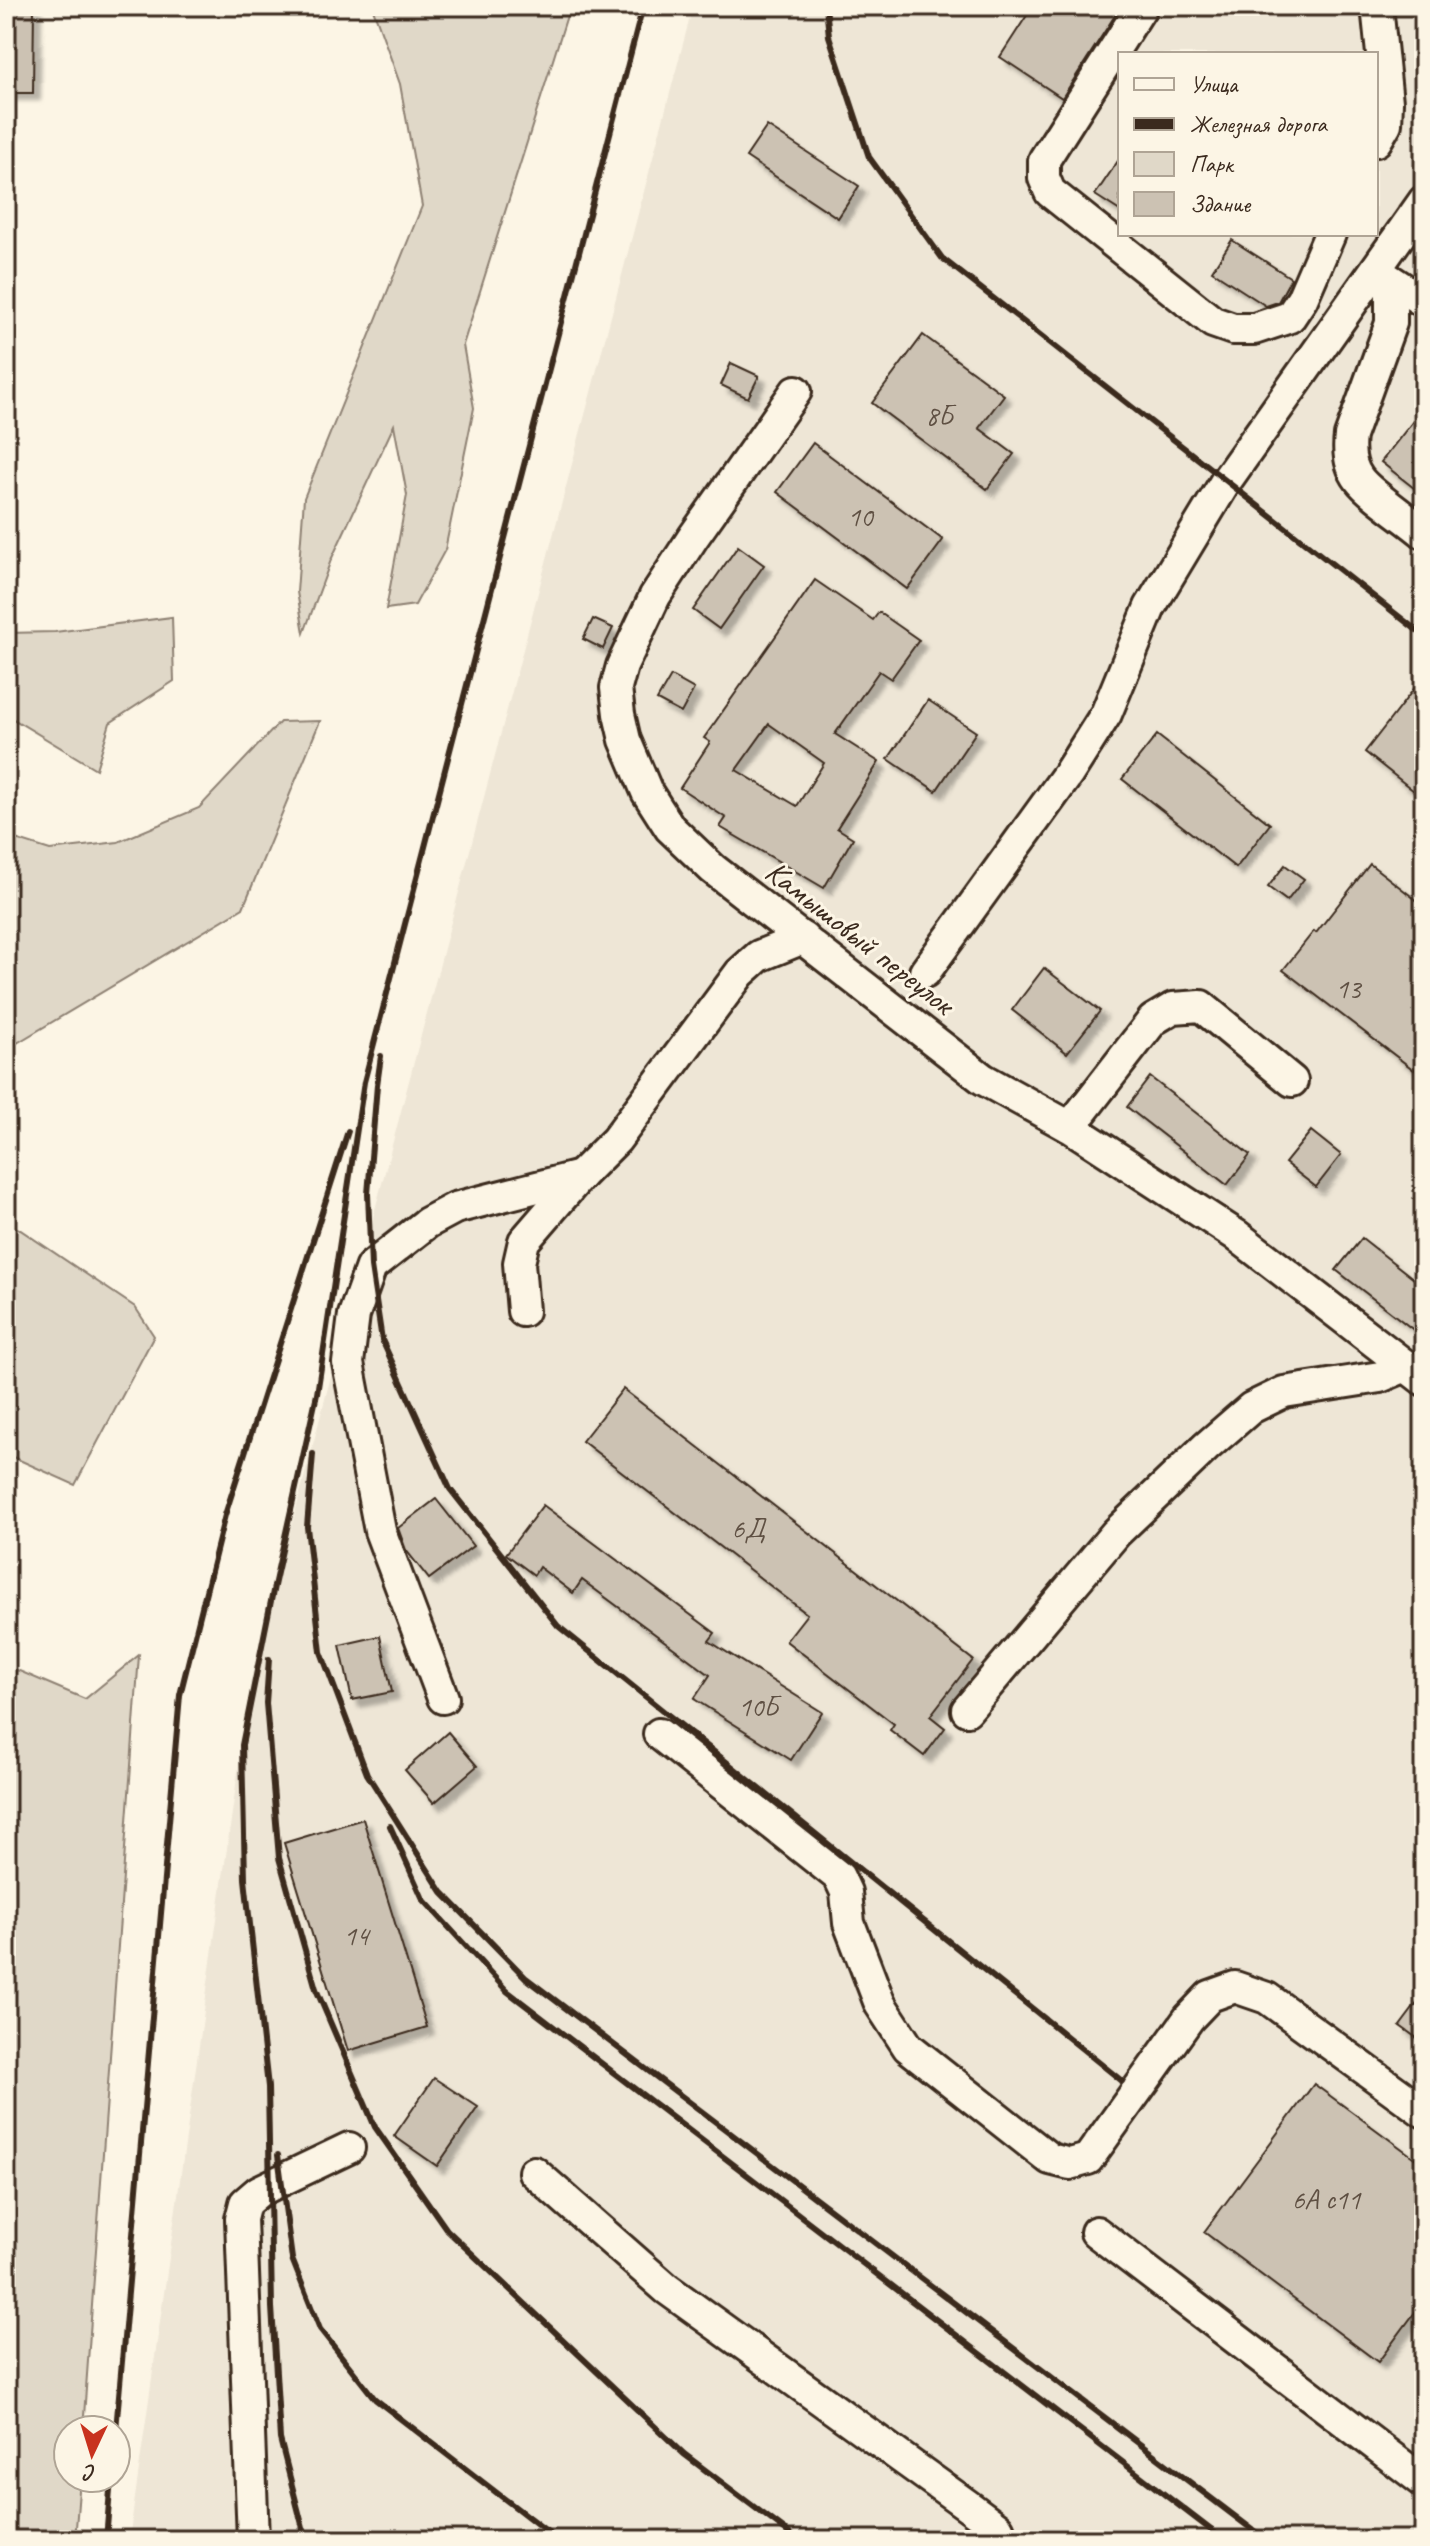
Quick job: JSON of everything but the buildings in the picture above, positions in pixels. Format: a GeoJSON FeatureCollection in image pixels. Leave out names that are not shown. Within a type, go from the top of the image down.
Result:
{"type":"FeatureCollection","features":[{"type":"Feature","properties":{"kind":"lane"},"geometry":{"type":"LineString","coordinates":[[1142,6],[1044,160],[1044,178],[1050,192],[1213,322],[1233,329],[1254,329],[1290,317],[1302,299],[1329,236]]}},
{"type":"Feature","properties":{"kind":"lane"},"geometry":{"type":"LineString","coordinates":[[1377,6],[1387,102],[1386,124],[1378,138]]}},
{"type":"Feature","properties":{"kind":"lane"},"geometry":{"type":"LineString","coordinates":[[925,972],[1068,774],[1106,714],[1150,607],[1226,481],[1384,276],[1424,201]]}},
{"type":"Feature","properties":{"kind":"lane"},"geometry":{"type":"LineString","coordinates":[[1384,276],[1424,302]]}},
{"type":"Feature","properties":{"kind":"lane"},"geometry":{"type":"LineString","coordinates":[[1384,276],[1391,323],[1348,448],[1360,481],[1424,533]]}},
{"type":"Feature","properties":{"kind":"lane","name":"Камышовый переулок"},"geometry":{"type":"LineString","coordinates":[[796,391],[655,596],[622,666],[616,688],[625,740],[647,792],[670,828],[713,869],[983,1079],[1070,1127],[1236,1235],[1415,1373]]}},
{"type":"Feature","properties":{"kind":"lane"},"geometry":{"type":"LineString","coordinates":[[523,1311],[519,1263],[524,1241],[616,1140],[740,973],[759,956],[803,938]]}},
{"type":"Feature","properties":{"kind":"lane"},"geometry":{"type":"LineString","coordinates":[[1070,1127],[1153,1020],[1173,1008],[1201,1006],[1292,1081]]}},
{"type":"Feature","properties":{"kind":"lane"},"geometry":{"type":"LineString","coordinates":[[443,1698],[380,1531],[348,1363],[354,1315],[371,1267],[427,1223],[455,1208],[580,1176]]}},
{"type":"Feature","properties":{"kind":"lane"},"geometry":{"type":"LineString","coordinates":[[967,1710],[1116,1533],[1251,1408],[1284,1392],[1415,1373]]}},
{"type":"Feature","properties":{"kind":"lane"},"geometry":{"type":"LineString","coordinates":[[659,1734],[839,1877],[846,1892],[849,1923],[880,2004],[908,2047],[1050,2159],[1070,2164],[1088,2159],[1189,2018],[1210,1996],[1235,1987],[1267,1998],[1424,2112]]}},
{"type":"Feature","properties":{"kind":"lane"},"geometry":{"type":"LineString","coordinates":[[253,2540],[241,2219],[245,2203],[259,2191],[349,2148]]}},
{"type":"Feature","properties":{"kind":"lane"},"geometry":{"type":"LineString","coordinates":[[534,2172],[667,2289],[998,2528],[1003,2540]]}},
{"type":"Feature","properties":{"kind":"lane"},"geometry":{"type":"LineString","coordinates":[[1096,2232],[1424,2482]]}},
{"type":"Feature","properties":{"kind":"shaded area"},"geometry":{"type":"Polygon","coordinates":[[[693,6],[1424,6],[1424,2540],[129,2540],[251,1679],[693,6]]]}},
{"type":"Feature","properties":{"kind":"green space"},"geometry":{"type":"Polygon","coordinates":[[[372,6],[570,6],[463,345],[474,408],[445,550],[415,605],[386,609],[407,495],[394,425],[331,560],[304,633],[297,592],[304,498],[422,206],[400,84],[372,6]]]}},
{"type":"Feature","properties":{"kind":"green space"},"geometry":{"type":"Polygon","coordinates":[[[172,617],[174,681],[110,723],[96,769],[6,717],[6,633],[55,632],[172,617]]]}},
{"type":"Feature","properties":{"kind":"green space"},"geometry":{"type":"Polygon","coordinates":[[[320,721],[243,908],[17,1043],[6,1043],[6,836],[50,850],[118,842],[199,808],[280,722],[320,721]]]}},
{"type":"Feature","properties":{"kind":"green space"},"geometry":{"type":"Polygon","coordinates":[[[6,1224],[19,1229],[135,1307],[154,1336],[75,1485],[6,1454],[6,1224]]]}},
{"type":"Feature","properties":{"kind":"green space"},"geometry":{"type":"Polygon","coordinates":[[[139,1655],[84,2414],[52,2414],[52,2494],[79,2494],[75,2540],[6,2540],[6,1688],[17,1670],[85,1699],[139,1655]]]}},
{"type":"Feature","properties":{"kind":"railway"},"geometry":{"type":"LineString","coordinates":[[306,2540],[280,2439],[272,2307],[268,2087],[245,1879],[242,1745],[317,1394],[364,1082],[643,6]]}},
{"type":"Feature","properties":{"kind":"railway"},"geometry":{"type":"LineString","coordinates":[[826,6],[829,36],[869,157],[942,258],[1424,636]]}},
{"type":"Feature","properties":{"kind":"railway"},"geometry":{"type":"LineString","coordinates":[[381,1056],[368,1194],[371,1267],[382,1340],[450,1489],[558,1626],[1122,2081]]}},
{"type":"Feature","properties":{"kind":"railway"},"geometry":{"type":"LineString","coordinates":[[117,2414],[180,1695],[225,1515],[348,1131]]}},
{"type":"Feature","properties":{"kind":"railway"},"geometry":{"type":"LineString","coordinates":[[313,1454],[307,1527],[321,1652],[367,1774],[442,1892],[526,1978],[1266,2540]]}},
{"type":"Feature","properties":{"kind":"railway"},"geometry":{"type":"LineString","coordinates":[[269,1659],[266,1703],[279,1858],[316,1989],[375,2127],[447,2230],[684,2454],[798,2540]]}},
{"type":"Feature","properties":{"kind":"railway"},"geometry":{"type":"LineString","coordinates":[[390,1826],[423,1899],[507,1991],[1224,2540]]}},
{"type":"Feature","properties":{"kind":"railway"},"geometry":{"type":"LineString","coordinates":[[278,2155],[292,2259],[320,2329],[375,2399],[558,2540]]}},
{"type":"Feature","properties":{"kind":"railway"},"geometry":{"type":"LineString","coordinates":[[106,2540],[110,2494]]}}]}
